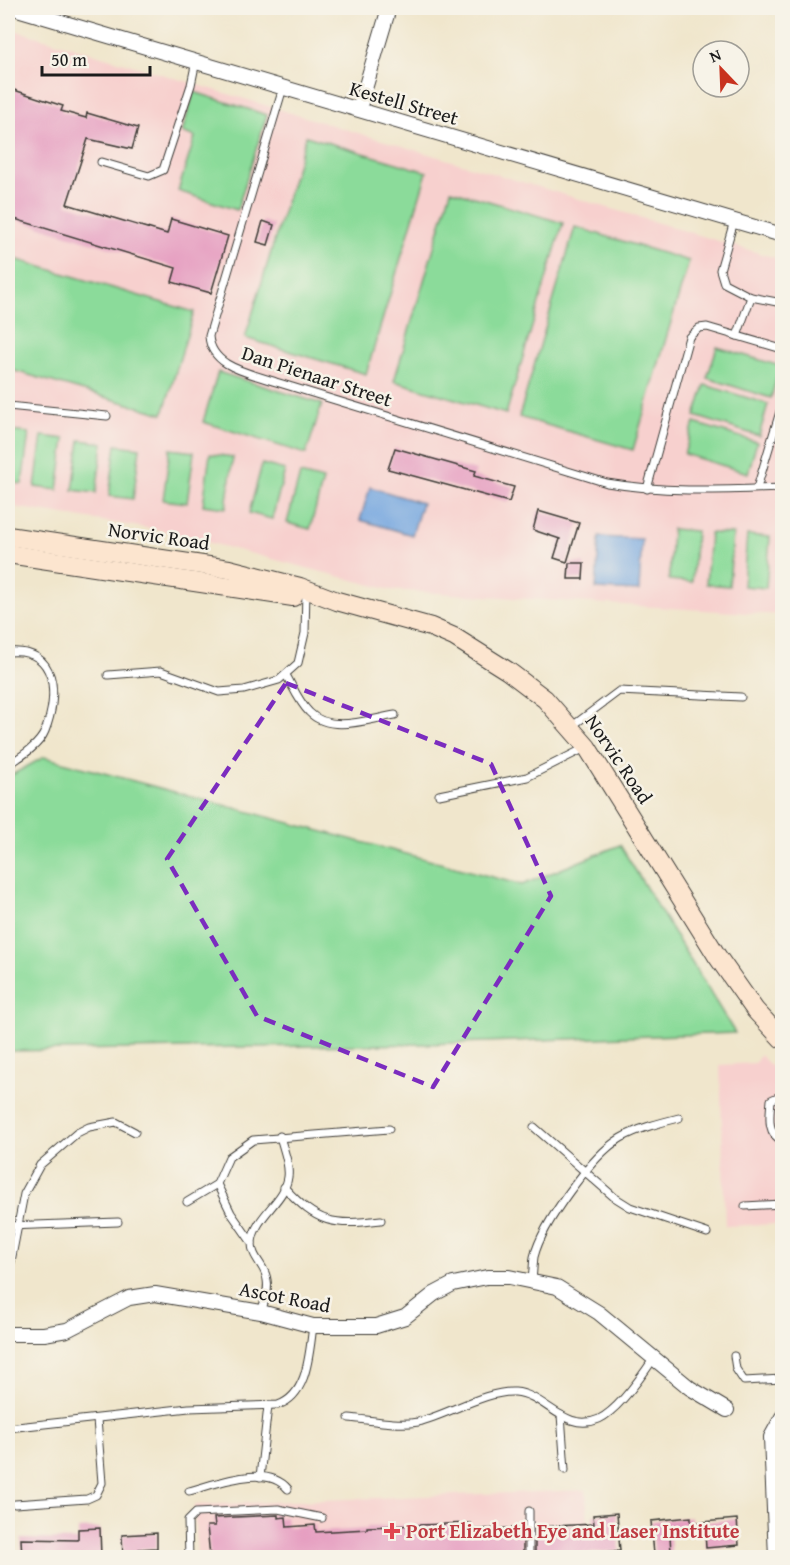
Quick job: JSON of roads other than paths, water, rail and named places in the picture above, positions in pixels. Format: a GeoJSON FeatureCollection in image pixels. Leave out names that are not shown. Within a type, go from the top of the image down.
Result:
{"type":"FeatureCollection","features":[{"type":"Feature","properties":{"kind":"street","name":"Kestell Street"},"geometry":{"type":"LineString","coordinates":[[15,8],[783,235]]}},
{"type":"Feature","properties":{"kind":"street"},"geometry":{"type":"LineString","coordinates":[[359,109],[389,8]]}},
{"type":"Feature","properties":{"kind":"street","name":"Norvic Road"},"geometry":{"type":"LineString","coordinates":[[8,536],[229,569],[306,594],[381,611],[454,637],[528,684],[571,727],[587,747],[717,956],[755,1010],[783,1039]]}},
{"type":"Feature","properties":{"kind":"street","name":"Norvic Road"},"geometry":{"type":"LineString","coordinates":[[8,554],[306,594]]}},
{"type":"Feature","properties":{"kind":"street","name":"Ascot Road"},"geometry":{"type":"LineString","coordinates":[[8,1334],[44,1334],[67,1330],[129,1298],[168,1294],[261,1312],[313,1326],[376,1326],[405,1317],[434,1294],[453,1284],[487,1277],[532,1280],[557,1287],[599,1313],[690,1388],[728,1410]]}},
{"type":"Feature","properties":{"kind":"street"},"geometry":{"type":"LineString","coordinates":[[776,1557],[771,1437],[783,1417]]}},
{"type":"Feature","properties":{"kind":"lane"},"geometry":{"type":"LineString","coordinates":[[101,162],[149,176],[163,170],[191,85],[196,61]]}},
{"type":"Feature","properties":{"kind":"lane","name":"Dan Pienaar Street"},"geometry":{"type":"LineString","coordinates":[[283,88],[209,336],[216,356],[230,366],[276,382],[607,483],[646,489],[783,488]]}},
{"type":"Feature","properties":{"kind":"lane"},"geometry":{"type":"LineString","coordinates":[[734,221],[720,270],[721,278],[728,287],[751,297],[783,303]]}},
{"type":"Feature","properties":{"kind":"lane"},"geometry":{"type":"LineString","coordinates":[[737,336],[751,297]]}},
{"type":"Feature","properties":{"kind":"lane"},"geometry":{"type":"LineString","coordinates":[[646,489],[689,337],[699,328],[707,327],[783,348]]}},
{"type":"Feature","properties":{"kind":"lane"},"geometry":{"type":"LineString","coordinates":[[757,488],[783,405]]}},
{"type":"Feature","properties":{"kind":"lane"},"geometry":{"type":"LineString","coordinates":[[8,406],[107,416]]}},
{"type":"Feature","properties":{"kind":"lane"},"geometry":{"type":"LineString","coordinates":[[108,675],[161,671],[219,692],[261,686],[286,675],[298,663],[306,624],[306,594]]}},
{"type":"Feature","properties":{"kind":"lane"},"geometry":{"type":"LineString","coordinates":[[8,652],[18,651],[34,655],[42,660],[47,668],[54,692],[45,733],[25,754],[8,765]]}},
{"type":"Feature","properties":{"kind":"lane"},"geometry":{"type":"LineString","coordinates":[[286,675],[309,712],[325,723],[340,724],[395,715]]}},
{"type":"Feature","properties":{"kind":"lane"},"geometry":{"type":"LineString","coordinates":[[571,727],[619,691],[741,697]]}},
{"type":"Feature","properties":{"kind":"lane"},"geometry":{"type":"LineString","coordinates":[[439,795],[527,777],[587,747]]}},
{"type":"Feature","properties":{"kind":"lane"},"geometry":{"type":"LineString","coordinates":[[783,1095],[771,1100],[770,1126],[778,1138],[783,1140]]}},
{"type":"Feature","properties":{"kind":"lane"},"geometry":{"type":"LineString","coordinates":[[532,1280],[535,1256],[551,1222],[567,1194],[601,1155],[621,1138],[639,1129],[679,1118]]}},
{"type":"Feature","properties":{"kind":"lane"},"geometry":{"type":"LineString","coordinates":[[8,1277],[29,1180],[40,1165],[77,1133],[89,1127],[116,1122],[135,1132]]}},
{"type":"Feature","properties":{"kind":"lane"},"geometry":{"type":"LineString","coordinates":[[534,1127],[585,1174],[630,1207],[706,1233]]}},
{"type":"Feature","properties":{"kind":"lane"},"geometry":{"type":"LineString","coordinates":[[187,1202],[217,1184],[229,1156],[240,1146],[253,1140],[389,1128]]}},
{"type":"Feature","properties":{"kind":"lane"},"geometry":{"type":"LineString","coordinates":[[252,1244],[265,1213],[284,1186],[288,1168],[280,1136]]}},
{"type":"Feature","properties":{"kind":"lane"},"geometry":{"type":"LineString","coordinates":[[217,1184],[231,1214],[252,1244],[254,1257],[268,1278],[267,1293],[261,1312]]}},
{"type":"Feature","properties":{"kind":"lane"},"geometry":{"type":"LineString","coordinates":[[284,1186],[300,1204],[331,1223],[345,1224],[381,1220]]}},
{"type":"Feature","properties":{"kind":"lane"},"geometry":{"type":"LineString","coordinates":[[745,1206],[783,1204]]}},
{"type":"Feature","properties":{"kind":"lane"},"geometry":{"type":"LineString","coordinates":[[8,1226],[118,1222]]}},
{"type":"Feature","properties":{"kind":"lane"},"geometry":{"type":"LineString","coordinates":[[8,1428],[209,1407],[268,1406],[289,1401],[297,1393],[307,1364],[313,1326]]}},
{"type":"Feature","properties":{"kind":"lane"},"geometry":{"type":"LineString","coordinates":[[734,1356],[736,1370],[744,1381],[783,1379]]}},
{"type":"Feature","properties":{"kind":"lane"},"geometry":{"type":"LineString","coordinates":[[349,1418],[415,1422],[490,1396],[513,1391],[526,1394],[569,1420],[586,1422],[598,1419],[610,1411],[654,1358]]}},
{"type":"Feature","properties":{"kind":"lane"},"geometry":{"type":"LineString","coordinates":[[260,1477],[268,1406]]}},
{"type":"Feature","properties":{"kind":"lane"},"geometry":{"type":"LineString","coordinates":[[561,1415],[565,1470]]}},
{"type":"Feature","properties":{"kind":"lane"},"geometry":{"type":"LineString","coordinates":[[15,1504],[87,1499],[96,1495],[102,1483],[97,1419]]}},
{"type":"Feature","properties":{"kind":"lane"},"geometry":{"type":"LineString","coordinates":[[189,1491],[260,1477],[275,1477],[288,1489]]}},
{"type":"Feature","properties":{"kind":"lane"},"geometry":{"type":"LineString","coordinates":[[189,1557],[188,1521],[191,1516],[202,1512],[278,1509],[322,1518]]}},
{"type":"Feature","properties":{"kind":"lane"},"geometry":{"type":"LineString","coordinates":[[529,1511],[529,1557]]}},
{"type":"Feature","properties":{"kind":"water"},"geometry":{"type":"Polygon","coordinates":[[[370,487],[422,503],[412,535],[360,520],[370,487]]]}},
{"type":"Feature","properties":{"kind":"water"},"geometry":{"type":"Polygon","coordinates":[[[599,537],[642,539],[639,591],[596,589],[599,537]]]}},
{"type":"Feature","properties":{"kind":"place","name":"Port Elizabeth Eye and Laser Institute"},"geometry":{"type":"Point","coordinates":[392,1531]}}]}
